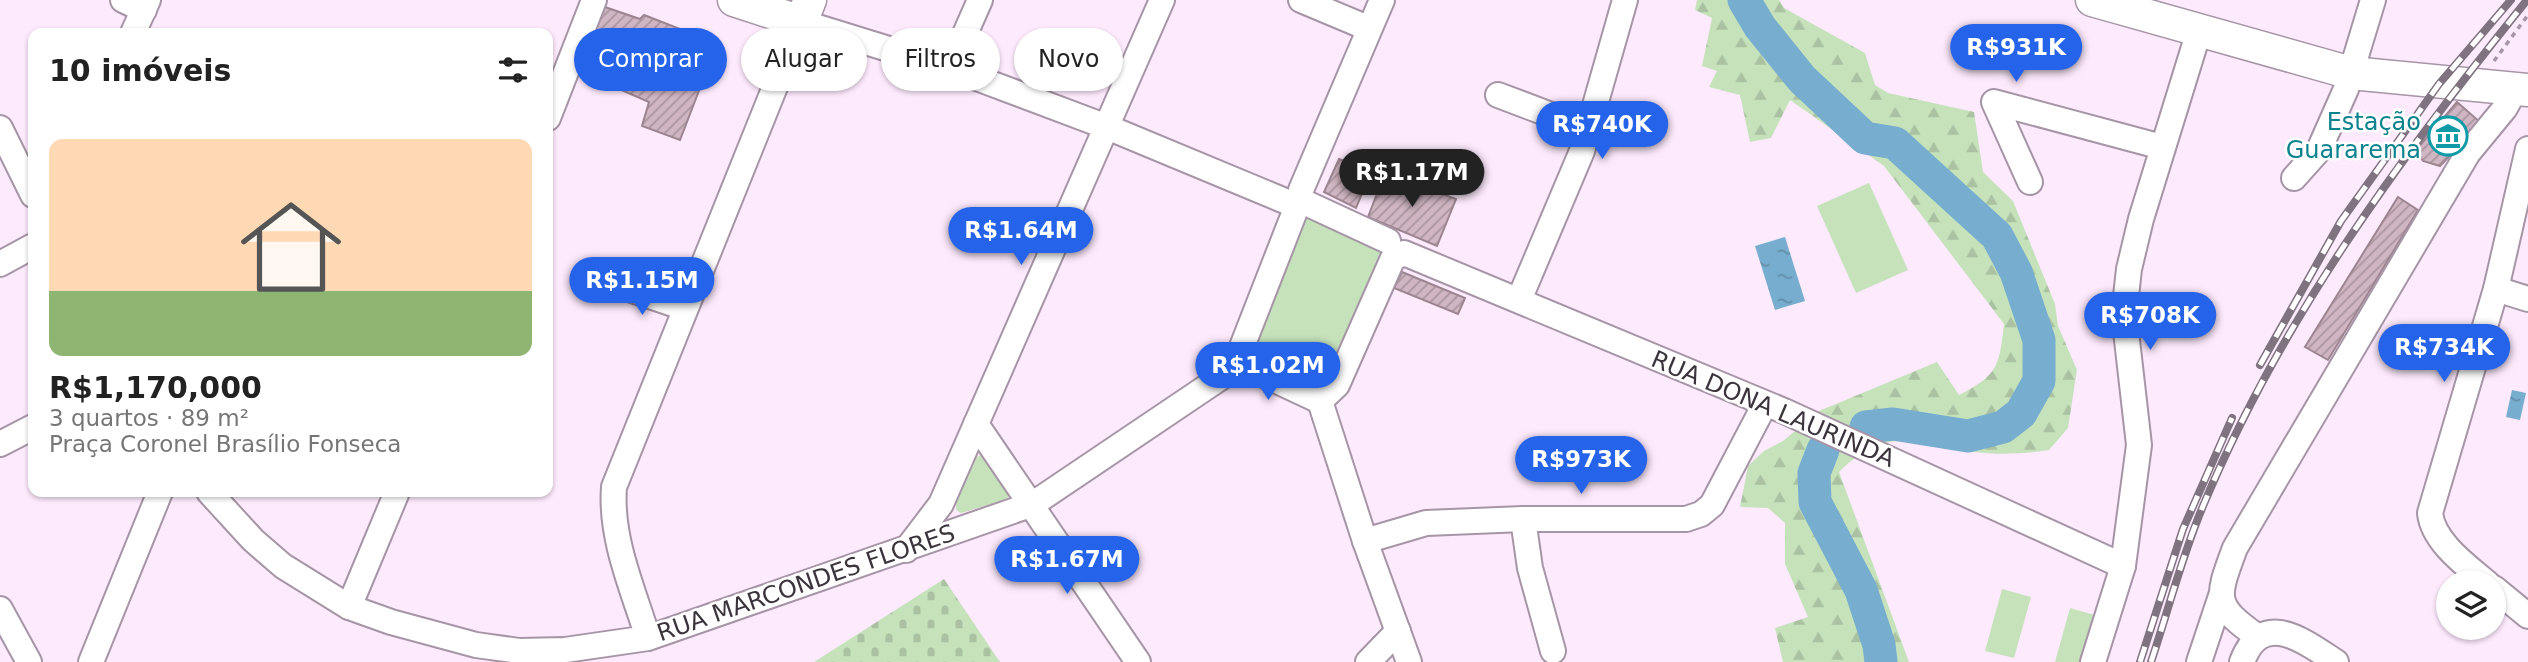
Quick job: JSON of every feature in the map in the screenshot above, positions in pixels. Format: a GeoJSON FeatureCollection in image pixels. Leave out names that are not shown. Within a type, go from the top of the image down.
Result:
{"type":"FeatureCollection","features":[{"type":"Feature","properties":{"kind":"main road"},"geometry":{"type":"LineString","coordinates":[[734,0],[806,11]]}},
{"type":"Feature","properties":{"kind":"main road"},"geometry":{"type":"LineString","coordinates":[[2092,0],[2351,73],[2521,90]]}},
{"type":"Feature","properties":{"kind":"street"},"geometry":{"type":"LineString","coordinates":[[553,105],[594,0]]}},
{"type":"Feature","properties":{"kind":"street"},"geometry":{"type":"LineString","coordinates":[[968,28],[980,0]]}},
{"type":"Feature","properties":{"kind":"street"},"geometry":{"type":"LineString","coordinates":[[905,551],[941,504],[1163,0]]}},
{"type":"Feature","properties":{"kind":"street"},"geometry":{"type":"LineString","coordinates":[[1301,0],[1363,26]]}},
{"type":"Feature","properties":{"kind":"street","name":"RUA MARCONDES FLORES"},"geometry":{"type":"LineString","coordinates":[[214,497],[253,540],[283,566],[349,607],[391,622],[476,645],[565,656],[648,638],[905,551],[1033,504],[1220,378],[1236,362],[1382,0]]}},
{"type":"Feature","properties":{"kind":"street"},"geometry":{"type":"LineString","coordinates":[[1519,300],[1582,151],[1625,0]]}},
{"type":"Feature","properties":{"kind":"street"},"geometry":{"type":"LineString","coordinates":[[2294,178],[2319,150],[2351,73],[2373,0]]}},
{"type":"Feature","properties":{"kind":"street"},"geometry":{"type":"LineString","coordinates":[[135,28],[139,3]]}},
{"type":"Feature","properties":{"kind":"street"},"geometry":{"type":"LineString","coordinates":[[648,638],[616,536],[612,513],[614,487],[806,11],[881,41]]}},
{"type":"Feature","properties":{"kind":"street"},"geometry":{"type":"LineString","coordinates":[[2093,662],[2123,566],[2139,445],[2124,314],[2129,270],[2162,147],[2199,31]]}},
{"type":"Feature","properties":{"kind":"street"},"geometry":{"type":"LineString","coordinates":[[1000,87],[1301,200],[1388,241]]}},
{"type":"Feature","properties":{"kind":"street"},"geometry":{"type":"LineString","coordinates":[[2199,662],[2235,548],[2468,153],[2521,90]]}},
{"type":"Feature","properties":{"kind":"street"},"geometry":{"type":"LineString","coordinates":[[1498,95],[1588,129]]}},
{"type":"Feature","properties":{"kind":"street"},"geometry":{"type":"LineString","coordinates":[[2030,182],[1994,102],[2162,147]]}},
{"type":"Feature","properties":{"kind":"street"},"geometry":{"type":"LineString","coordinates":[[0,128],[28,185]]}},
{"type":"Feature","properties":{"kind":"street"},"geometry":{"type":"LineString","coordinates":[[2472,570],[2457,557],[2431,523],[2430,513],[2496,289],[2528,149]]}},
{"type":"Feature","properties":{"kind":"street"},"geometry":{"type":"LineString","coordinates":[[0,264],[28,249]]}},
{"type":"Feature","properties":{"kind":"street","name":"RUA DONA LAURINDA"},"geometry":{"type":"LineString","coordinates":[[1328,393],[1393,258],[1404,253],[1765,404],[2123,566]]}},
{"type":"Feature","properties":{"kind":"street"},"geometry":{"type":"LineString","coordinates":[[614,284],[685,308]]}},
{"type":"Feature","properties":{"kind":"street"},"geometry":{"type":"LineString","coordinates":[[2496,289],[2528,299]]}},
{"type":"Feature","properties":{"kind":"street"},"geometry":{"type":"LineString","coordinates":[[1236,362],[1328,393],[1366,541],[1409,662]]}},
{"type":"Feature","properties":{"kind":"street"},"geometry":{"type":"LineString","coordinates":[[1366,541],[1426,523],[1523,519],[1686,519],[1701,514],[1712,505],[1765,404]]}},
{"type":"Feature","properties":{"kind":"street"},"geometry":{"type":"LineString","coordinates":[[976,424],[1033,504],[1138,662]]}},
{"type":"Feature","properties":{"kind":"street"},"geometry":{"type":"LineString","coordinates":[[0,444],[28,430]]}},
{"type":"Feature","properties":{"kind":"street"},"geometry":{"type":"LineString","coordinates":[[91,662],[158,497]]}},
{"type":"Feature","properties":{"kind":"street"},"geometry":{"type":"LineString","coordinates":[[349,607],[395,497]]}},
{"type":"Feature","properties":{"kind":"street"},"geometry":{"type":"LineString","coordinates":[[941,504],[945,520],[962,530]]}},
{"type":"Feature","properties":{"kind":"street"},"geometry":{"type":"LineString","coordinates":[[1523,519],[1530,568],[1553,651]]}},
{"type":"Feature","properties":{"kind":"street"},"geometry":{"type":"LineString","coordinates":[[2221,596],[2225,612],[2258,637]]}},
{"type":"Feature","properties":{"kind":"street"},"geometry":{"type":"LineString","coordinates":[[2506,598],[2528,616]]}},
{"type":"Feature","properties":{"kind":"street"},"geometry":{"type":"LineString","coordinates":[[0,609],[29,662]]}},
{"type":"Feature","properties":{"kind":"street"},"geometry":{"type":"LineString","coordinates":[[1368,662],[1398,631]]}},
{"type":"Feature","properties":{"kind":"street"},"geometry":{"type":"LineString","coordinates":[[2242,662],[2248,647],[2258,637],[2272,632],[2287,633],[2336,662]]}},
{"type":"Feature","properties":{"kind":"path"},"geometry":{"type":"LineString","coordinates":[[2479,87],[2513,32],[2528,15]]}},
{"type":"Feature","properties":{"kind":"green space"},"geometry":{"type":"Polygon","coordinates":[[[1697,0],[1779,0],[1784,8],[1865,53],[1875,85],[1888,93],[1974,112],[1983,172],[2013,201],[2055,304],[2058,326],[2077,370],[2068,428],[2049,450],[1993,454],[1918,442],[1888,442],[1856,457],[1839,472],[1909,662],[1783,662],[1775,628],[1808,617],[1785,564],[1785,523],[1768,508],[1740,507],[1748,466],[1819,411],[1937,362],[1959,395],[1972,388],[1989,375],[1998,360],[2004,324],[1884,166],[1790,100],[1771,138],[1750,142],[1740,95],[1709,87],[1717,71],[1702,66],[1712,18],[1695,10],[1697,0]]]}},
{"type":"Feature","properties":{"kind":"green space"},"geometry":{"type":"Polygon","coordinates":[[[1869,183],[1908,270],[1856,293],[1817,206],[1869,183]]]}},
{"type":"Feature","properties":{"kind":"green space"},"geometry":{"type":"Polygon","coordinates":[[[1302,213],[1384,249],[1327,372],[1319,373],[1259,348],[1256,344],[1302,213]]]}},
{"type":"Feature","properties":{"kind":"green space"},"geometry":{"type":"Polygon","coordinates":[[[981,455],[1011,494],[1005,500],[961,513],[956,510],[956,503],[977,457],[981,455]]]}},
{"type":"Feature","properties":{"kind":"green space"},"geometry":{"type":"Polygon","coordinates":[[[944,579],[1000,662],[814,662],[944,579]]]}},
{"type":"Feature","properties":{"kind":"green space"},"geometry":{"type":"Polygon","coordinates":[[[2002,589],[2031,597],[2014,658],[1985,651],[2002,589]]]}},
{"type":"Feature","properties":{"kind":"green space"},"geometry":{"type":"Polygon","coordinates":[[[2070,608],[2098,616],[2086,662],[2055,662],[2070,608]]]}},
{"type":"Feature","properties":{"kind":"water"},"geometry":{"type":"Polygon","coordinates":[[[1785,237],[1805,301],[1775,310],[1755,246],[1785,237]]]}},
{"type":"Feature","properties":{"kind":"water"},"geometry":{"type":"Polygon","coordinates":[[[2512,390],[2526,393],[2520,420],[2506,417],[2512,390]]]}},
{"type":"Feature","properties":{"kind":"building"},"geometry":{"type":"Polygon","coordinates":[[[602,6],[640,19],[644,15],[677,28],[594,28],[602,6]]]}},
{"type":"Feature","properties":{"kind":"building"},"geometry":{"type":"Polygon","coordinates":[[[624,91],[699,91],[680,140],[642,126],[649,102],[624,91]]]}},
{"type":"Feature","properties":{"kind":"building","name":"Estação Guararema"},"geometry":{"type":"Polygon","coordinates":[[[2457,102],[2481,123],[2440,166],[2423,161],[2416,150],[2457,102]]]}},
{"type":"Feature","properties":{"kind":"building"},"geometry":{"type":"Polygon","coordinates":[[[1339,159],[1371,172],[1356,208],[1324,192],[1339,159]]]}},
{"type":"Feature","properties":{"kind":"building"},"geometry":{"type":"Polygon","coordinates":[[[1385,173],[1456,199],[1437,246],[1368,217],[1385,173]]]}},
{"type":"Feature","properties":{"kind":"building"},"geometry":{"type":"Polygon","coordinates":[[[2398,197],[2418,210],[2328,360],[2305,347],[2398,197]]]}},
{"type":"Feature","properties":{"kind":"building"},"geometry":{"type":"Polygon","coordinates":[[[1402,272],[1465,298],[1458,314],[1394,288],[1402,272]]]}},
{"type":"Feature","properties":{"kind":"waterway"},"geometry":{"type":"LineString","coordinates":[[1744,0],[1760,27],[1802,79],[1865,138],[1895,143],[1997,236],[2016,272],[2039,340],[2039,381],[2021,413],[2003,427],[1968,436],[1893,424],[1866,427]]}},
{"type":"Feature","properties":{"kind":"waterway"},"geometry":{"type":"LineString","coordinates":[[1823,450],[1814,473],[1815,502],[1861,590],[1879,645],[1881,662]]}},
{"type":"Feature","properties":{"kind":"railway"},"geometry":{"type":"LineString","coordinates":[[2260,365],[2341,221],[2439,84],[2511,0]]}},
{"type":"Feature","properties":{"kind":"railway"},"geometry":{"type":"LineString","coordinates":[[2151,662],[2195,525],[2234,437],[2269,370],[2347,241],[2390,179],[2527,0]]}},
{"type":"Feature","properties":{"kind":"railway"},"geometry":{"type":"LineString","coordinates":[[2140,662],[2183,529],[2232,418]]}},
{"type":"Feature","properties":{"kind":"place","name":"Estação Guararema"},"geometry":{"type":"Point","coordinates":[2448,136]}}]}
